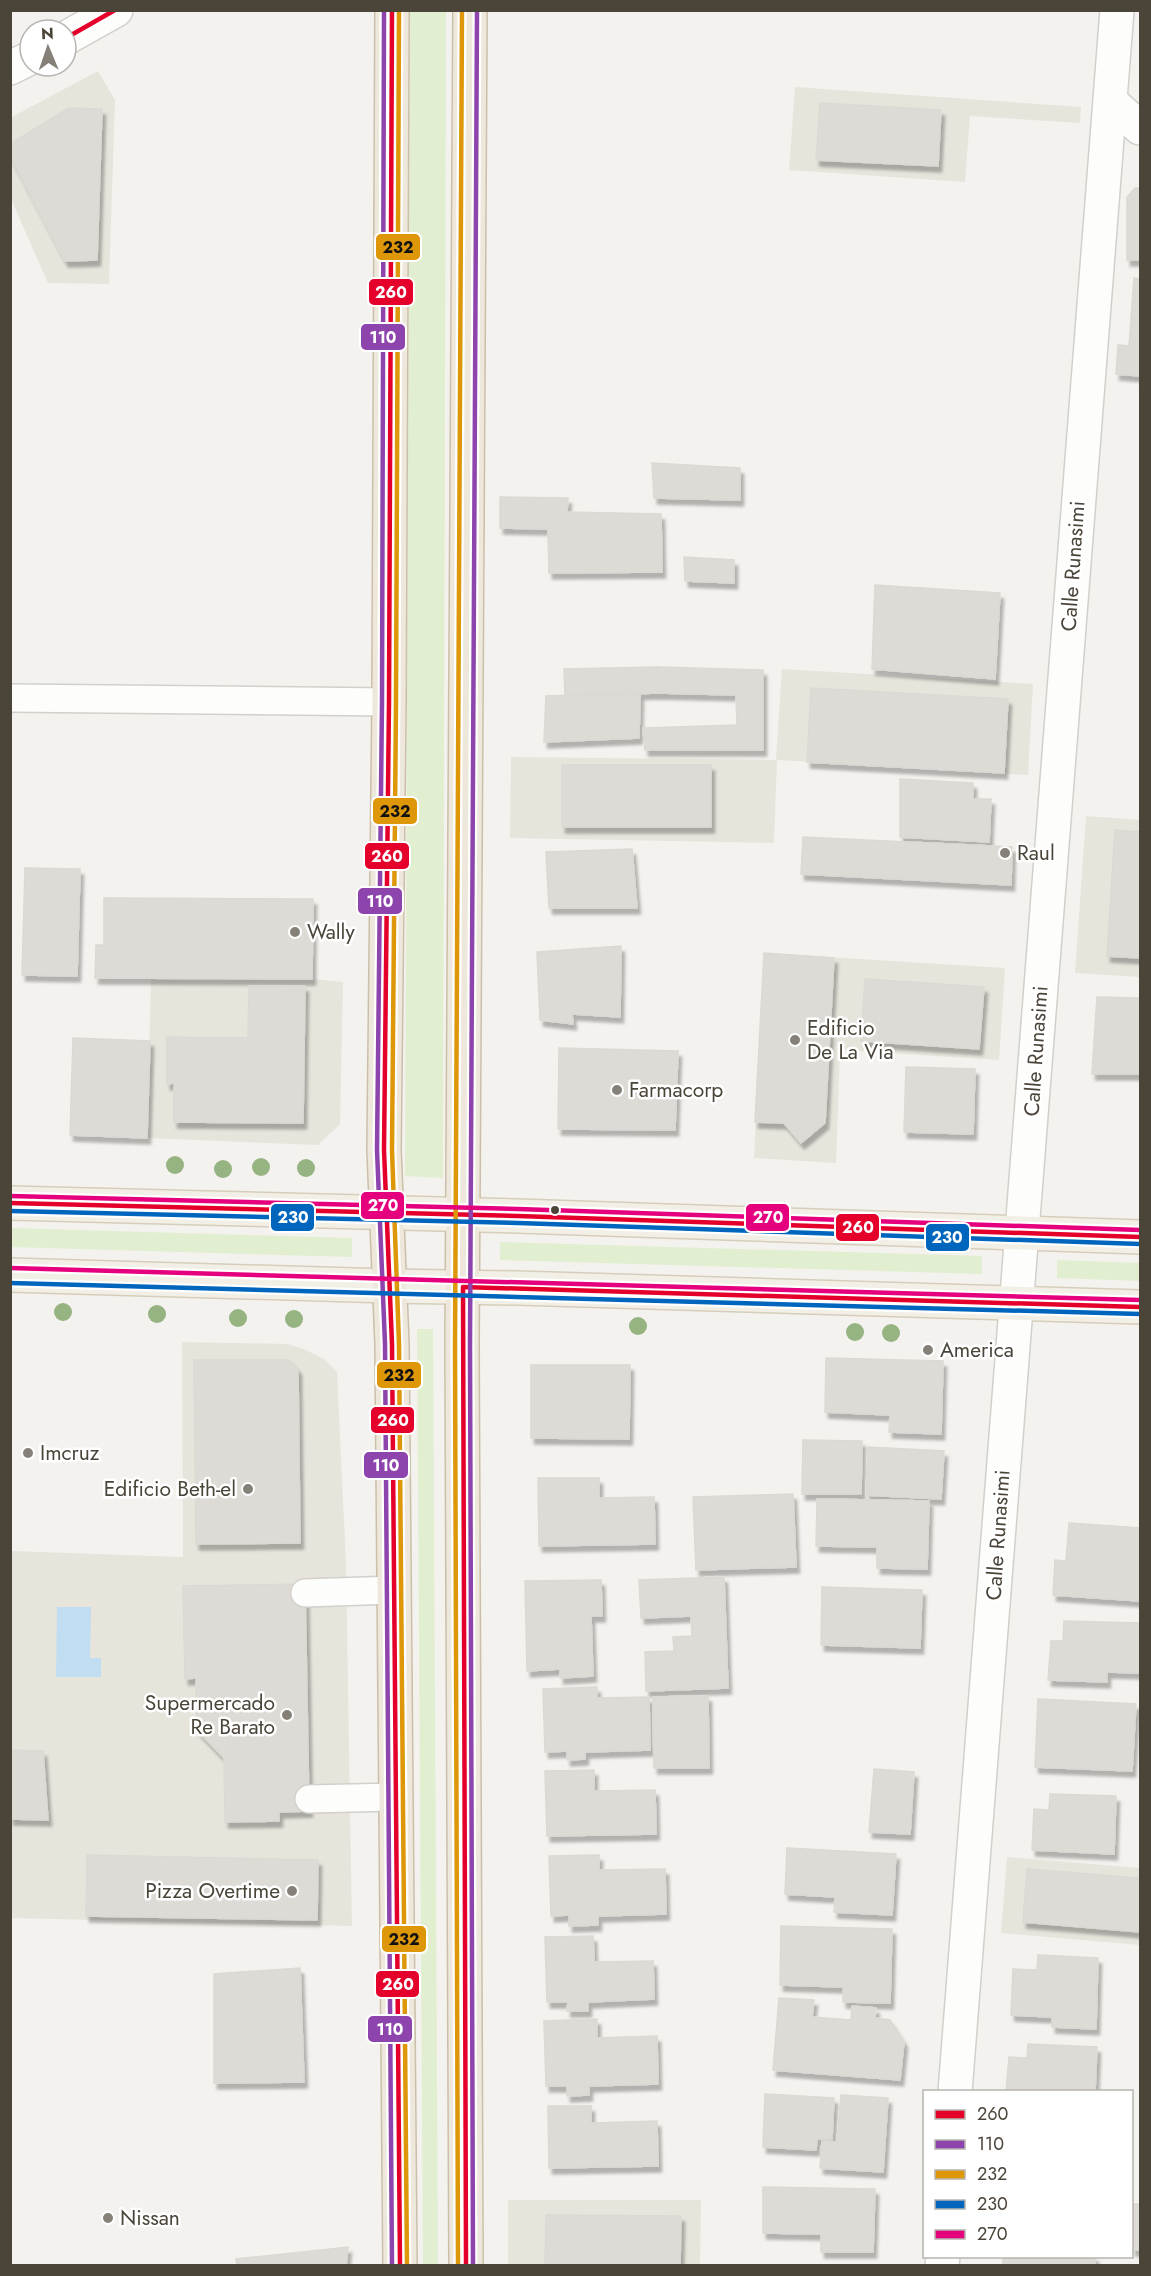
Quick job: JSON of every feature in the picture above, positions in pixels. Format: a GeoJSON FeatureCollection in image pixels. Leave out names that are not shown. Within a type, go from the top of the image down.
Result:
{"type":"FeatureCollection","features":[{"type":"Feature","properties":{"kind":"highway"},"geometry":{"type":"LineString","coordinates":[[392,10],[389,702],[384,1150],[392,1344],[400,2265]]}},
{"type":"Feature","properties":{"kind":"highway"},"geometry":{"type":"LineString","coordinates":[[466,2265],[463,1151],[470,10]]}},
{"type":"Feature","properties":{"kind":"main road"},"geometry":{"type":"LineString","coordinates":[[10,1203],[1140,1237]]}},
{"type":"Feature","properties":{"kind":"main road"},"geometry":{"type":"LineString","coordinates":[[10,1275],[1140,1307]]}},
{"type":"Feature","properties":{"kind":"street"},"geometry":{"type":"LineString","coordinates":[[78,31],[116,10]]}},
{"type":"Feature","properties":{"kind":"street","name":"Calle Runasimi"},"geometry":{"type":"LineString","coordinates":[[956,2090],[1015,1304],[1117,10]]}},
{"type":"Feature","properties":{"kind":"street"},"geometry":{"type":"LineString","coordinates":[[1110,101],[1140,128]]}},
{"type":"Feature","properties":{"kind":"lane"},"geometry":{"type":"LineString","coordinates":[[10,698],[389,702]]}},
{"type":"Feature","properties":{"kind":"lane"},"geometry":{"type":"LineString","coordinates":[[305,1593],[394,1590]]}},
{"type":"Feature","properties":{"kind":"lane"},"geometry":{"type":"LineString","coordinates":[[309,1799],[395,1797]]}},
{"type":"Feature","properties":{"kind":"shaded area"},"geometry":{"type":"Polygon","coordinates":[[[98,71],[115,100],[109,284],[48,283],[11,199],[10,118],[98,71]]]}},
{"type":"Feature","properties":{"kind":"shaded area"},"geometry":{"type":"Polygon","coordinates":[[[795,87],[1081,107],[1080,123],[970,116],[965,182],[789,170],[795,87]]]}},
{"type":"Feature","properties":{"kind":"shaded area"},"geometry":{"type":"Polygon","coordinates":[[[782,669],[1033,684],[1028,775],[777,760],[774,843],[510,838],[511,757],[776,760],[782,669]]]}},
{"type":"Feature","properties":{"kind":"shaded area"},"geometry":{"type":"Polygon","coordinates":[[[1086,816],[1140,820],[1140,977],[1075,973],[1086,816]]]}},
{"type":"Feature","properties":{"kind":"shaded area"},"geometry":{"type":"Polygon","coordinates":[[[764,953],[1005,968],[999,1060],[840,1050],[836,1163],[754,1158],[764,953]]]}},
{"type":"Feature","properties":{"kind":"shaded area"},"geometry":{"type":"Polygon","coordinates":[[[151,978],[312,979],[343,982],[340,1124],[318,1145],[147,1138],[151,978]]]}},
{"type":"Feature","properties":{"kind":"shaded area"},"geometry":{"type":"Polygon","coordinates":[[[182,1342],[287,1344],[324,1359],[337,1372],[346,1563],[352,1926],[11,1918],[11,1551],[183,1557],[182,1342]]]}},
{"type":"Feature","properties":{"kind":"shaded area"},"geometry":{"type":"Polygon","coordinates":[[[1007,1857],[1140,1868],[1140,1945],[1001,1933],[1007,1857]]]}},
{"type":"Feature","properties":{"kind":"shaded area"},"geometry":{"type":"Polygon","coordinates":[[[508,2200],[701,2200],[700,2265],[508,2265],[508,2200]]]}},
{"type":"Feature","properties":{"kind":"green space"},"geometry":{"type":"Polygon","coordinates":[[[410,11],[446,11],[443,1178],[405,1176],[405,1150],[410,11]]]}},
{"type":"Feature","properties":{"kind":"green space"},"geometry":{"type":"Polygon","coordinates":[[[11,1228],[352,1238],[352,1257],[11,1247],[11,1228]]]}},
{"type":"Feature","properties":{"kind":"green space"},"geometry":{"type":"Polygon","coordinates":[[[500,1242],[982,1256],[982,1274],[500,1260],[500,1242]]]}},
{"type":"Feature","properties":{"kind":"green space"},"geometry":{"type":"Polygon","coordinates":[[[1057,1260],[1140,1263],[1140,1281],[1057,1278],[1057,1260]]]}},
{"type":"Feature","properties":{"kind":"green space"},"geometry":{"type":"Polygon","coordinates":[[[417,1329],[433,1329],[438,2266],[423,2265],[417,1329]]]}},
{"type":"Feature","properties":{"kind":"water"},"geometry":{"type":"Polygon","coordinates":[[[57,1607],[91,1607],[90,1658],[101,1658],[101,1677],[56,1677],[57,1607]]]}},
{"type":"Feature","properties":{"kind":"building"},"geometry":{"type":"Polygon","coordinates":[[[820,103],[941,110],[938,166],[816,160],[820,103]]]}},
{"type":"Feature","properties":{"kind":"building"},"geometry":{"type":"Polygon","coordinates":[[[69,108],[102,109],[97,260],[65,261],[10,156],[10,144],[69,108]]]}},
{"type":"Feature","properties":{"kind":"building"},"geometry":{"type":"Polygon","coordinates":[[[1135,188],[1140,188],[1140,260],[1127,260],[1127,197],[1135,188]]]}},
{"type":"Feature","properties":{"kind":"building"},"geometry":{"type":"Polygon","coordinates":[[[1134,278],[1140,279],[1140,361],[1128,360],[1134,278]]]}},
{"type":"Feature","properties":{"kind":"building"},"geometry":{"type":"Polygon","coordinates":[[[1118,345],[1140,347],[1140,376],[1116,374],[1118,345]]]}},
{"type":"Feature","properties":{"kind":"building"},"geometry":{"type":"Polygon","coordinates":[[[652,463],[740,468],[740,500],[654,498],[652,463]]]}},
{"type":"Feature","properties":{"kind":"building"},"geometry":{"type":"Polygon","coordinates":[[[500,497],[568,498],[567,512],[548,529],[500,528],[500,497]]]}},
{"type":"Feature","properties":{"kind":"building"},"geometry":{"type":"Polygon","coordinates":[[[567,512],[661,514],[662,572],[549,573],[548,529],[567,512]]]}},
{"type":"Feature","properties":{"kind":"building"},"geometry":{"type":"Polygon","coordinates":[[[684,557],[734,560],[734,583],[685,581],[684,557]]]}},
{"type":"Feature","properties":{"kind":"building"},"geometry":{"type":"Polygon","coordinates":[[[875,585],[1000,593],[995,679],[872,669],[875,585]]]}},
{"type":"Feature","properties":{"kind":"building"},"geometry":{"type":"Polygon","coordinates":[[[657,667],[763,670],[763,750],[645,750],[643,728],[737,725],[736,695],[658,693],[657,667]]]}},
{"type":"Feature","properties":{"kind":"building"},"geometry":{"type":"Polygon","coordinates":[[[657,667],[658,693],[565,696],[564,669],[657,667]]]}},
{"type":"Feature","properties":{"kind":"building"},"geometry":{"type":"Polygon","coordinates":[[[811,688],[1008,699],[1004,773],[807,762],[811,688]]]}},
{"type":"Feature","properties":{"kind":"building"},"geometry":{"type":"Polygon","coordinates":[[[640,693],[639,738],[544,742],[546,696],[640,693]]]}},
{"type":"Feature","properties":{"kind":"building"},"geometry":{"type":"Polygon","coordinates":[[[562,765],[711,765],[711,827],[562,827],[562,765]]]}},
{"type":"Feature","properties":{"kind":"building"},"geometry":{"type":"Polygon","coordinates":[[[900,779],[973,783],[973,799],[991,799],[989,842],[900,837],[900,779]]]}},
{"type":"Feature","properties":{"kind":"building"},"geometry":{"type":"Polygon","coordinates":[[[1115,830],[1140,832],[1140,958],[1107,956],[1115,830]]]}},
{"type":"Feature","properties":{"kind":"building"},"geometry":{"type":"Polygon","coordinates":[[[803,837],[1012,847],[1011,885],[801,874],[803,837]]]}},
{"type":"Feature","properties":{"kind":"building"},"geometry":{"type":"Polygon","coordinates":[[[632,849],[637,908],[549,908],[546,852],[632,849]]]}},
{"type":"Feature","properties":{"kind":"building"},"geometry":{"type":"Polygon","coordinates":[[[25,868],[80,869],[77,976],[22,975],[25,868]]]}},
{"type":"Feature","properties":{"kind":"building"},"geometry":{"type":"Polygon","coordinates":[[[104,898],[313,899],[312,979],[95,978],[96,945],[104,945],[104,898]]]}},
{"type":"Feature","properties":{"kind":"building"},"geometry":{"type":"Polygon","coordinates":[[[621,946],[620,1017],[572,1014],[573,1024],[540,1020],[537,952],[621,946]]]}},
{"type":"Feature","properties":{"kind":"building","name":"Edificio De La Via"},"geometry":{"type":"Polygon","coordinates":[[[764,953],[834,958],[825,1123],[801,1143],[784,1123],[755,1122],[764,953]]]}},
{"type":"Feature","properties":{"kind":"building"},"geometry":{"type":"Polygon","coordinates":[[[865,979],[984,987],[979,1049],[861,1041],[865,979]]]}},
{"type":"Feature","properties":{"kind":"building"},"geometry":{"type":"Polygon","coordinates":[[[249,986],[305,986],[303,1123],[174,1122],[174,1083],[167,1084],[167,1037],[248,1038],[249,986]]]}},
{"type":"Feature","properties":{"kind":"building"},"geometry":{"type":"Polygon","coordinates":[[[1097,997],[1140,998],[1140,1074],[1092,1074],[1097,997]]]}},
{"type":"Feature","properties":{"kind":"building"},"geometry":{"type":"Polygon","coordinates":[[[73,1038],[150,1041],[147,1138],[70,1135],[73,1038]]]}},
{"type":"Feature","properties":{"kind":"building","name":"Farmacorp"},"geometry":{"type":"Polygon","coordinates":[[[559,1048],[678,1051],[675,1130],[558,1129],[559,1048]]]}},
{"type":"Feature","properties":{"kind":"building"},"geometry":{"type":"Polygon","coordinates":[[[906,1067],[975,1069],[973,1134],[904,1132],[906,1067]]]}},
{"type":"Feature","properties":{"kind":"building"},"geometry":{"type":"Polygon","coordinates":[[[826,1358],[943,1361],[941,1434],[889,1432],[890,1415],[825,1412],[826,1358]]]}},
{"type":"Feature","properties":{"kind":"building","name":"Edificio Beth-el"},"geometry":{"type":"Polygon","coordinates":[[[194,1360],[289,1360],[298,1369],[300,1543],[196,1544],[194,1360]]]}},
{"type":"Feature","properties":{"kind":"building"},"geometry":{"type":"Polygon","coordinates":[[[531,1365],[630,1365],[629,1439],[531,1438],[531,1365]]]}},
{"type":"Feature","properties":{"kind":"building"},"geometry":{"type":"Polygon","coordinates":[[[803,1440],[862,1441],[861,1494],[802,1494],[803,1440]]]}},
{"type":"Feature","properties":{"kind":"building"},"geometry":{"type":"Polygon","coordinates":[[[868,1447],[944,1451],[941,1499],[866,1495],[868,1447]]]}},
{"type":"Feature","properties":{"kind":"building"},"geometry":{"type":"Polygon","coordinates":[[[538,1478],[599,1478],[599,1498],[654,1497],[655,1544],[539,1546],[538,1478]]]}},
{"type":"Feature","properties":{"kind":"building"},"geometry":{"type":"Polygon","coordinates":[[[793,1494],[796,1567],[696,1570],[693,1497],[793,1494]]]}},
{"type":"Feature","properties":{"kind":"building"},"geometry":{"type":"Polygon","coordinates":[[[817,1499],[929,1501],[927,1569],[877,1568],[877,1547],[816,1546],[817,1499]]]}},
{"type":"Feature","properties":{"kind":"building"},"geometry":{"type":"Polygon","coordinates":[[[1069,1523],[1140,1528],[1140,1601],[1053,1595],[1055,1560],[1066,1561],[1069,1523]]]}},
{"type":"Feature","properties":{"kind":"building"},"geometry":{"type":"Polygon","coordinates":[[[724,1577],[728,1688],[646,1691],[645,1652],[674,1651],[673,1637],[692,1636],[691,1616],[641,1618],[639,1580],[724,1577]]]}},
{"type":"Feature","properties":{"kind":"building"},"geometry":{"type":"Polygon","coordinates":[[[601,1580],[602,1616],[591,1616],[593,1676],[560,1678],[560,1669],[527,1671],[525,1581],[601,1580]]]}},
{"type":"Feature","properties":{"kind":"building"},"geometry":{"type":"Polygon","coordinates":[[[305,1584],[309,1811],[279,1812],[279,1821],[225,1822],[224,1758],[197,1730],[196,1678],[185,1679],[183,1586],[305,1584]]]}},
{"type":"Feature","properties":{"kind":"building"},"geometry":{"type":"Polygon","coordinates":[[[822,1587],[922,1590],[920,1648],[821,1645],[822,1587]]]}},
{"type":"Feature","properties":{"kind":"building"},"geometry":{"type":"Polygon","coordinates":[[[1064,1621],[1140,1623],[1140,1673],[1107,1672],[1107,1682],[1048,1680],[1051,1641],[1063,1641],[1064,1621]]]}},
{"type":"Feature","properties":{"kind":"building"},"geometry":{"type":"Polygon","coordinates":[[[597,1687],[597,1698],[649,1697],[650,1750],[585,1752],[585,1759],[567,1760],[567,1751],[545,1752],[543,1689],[597,1687]]]}},
{"type":"Feature","properties":{"kind":"building"},"geometry":{"type":"Polygon","coordinates":[[[708,1696],[709,1768],[654,1768],[653,1697],[708,1696]]]}},
{"type":"Feature","properties":{"kind":"building"},"geometry":{"type":"Polygon","coordinates":[[[1038,1699],[1136,1704],[1132,1771],[1035,1767],[1038,1699]]]}},
{"type":"Feature","properties":{"kind":"building"},"geometry":{"type":"Polygon","coordinates":[[[10,1750],[43,1751],[48,1820],[10,1819],[10,1750]]]}},
{"type":"Feature","properties":{"kind":"building"},"geometry":{"type":"Polygon","coordinates":[[[874,1769],[914,1772],[910,1834],[869,1832],[874,1769]]]}},
{"type":"Feature","properties":{"kind":"building"},"geometry":{"type":"Polygon","coordinates":[[[594,1770],[594,1791],[655,1790],[656,1834],[547,1836],[545,1771],[594,1770]]]}},
{"type":"Feature","properties":{"kind":"building"},"geometry":{"type":"Polygon","coordinates":[[[1050,1794],[1116,1796],[1114,1854],[1032,1850],[1034,1809],[1049,1810],[1050,1794]]]}},
{"type":"Feature","properties":{"kind":"building"},"geometry":{"type":"Polygon","coordinates":[[[787,1848],[896,1854],[892,1915],[834,1912],[835,1897],[785,1894],[787,1848]]]}},
{"type":"Feature","properties":{"kind":"building"},"geometry":{"type":"Polygon","coordinates":[[[87,1855],[318,1860],[317,1920],[86,1916],[87,1855]]]}},
{"type":"Feature","properties":{"kind":"building"},"geometry":{"type":"Polygon","coordinates":[[[599,1855],[599,1870],[665,1869],[666,1914],[598,1916],[598,1925],[569,1926],[569,1915],[551,1916],[549,1856],[599,1855]]]}},
{"type":"Feature","properties":{"kind":"building"},"geometry":{"type":"Polygon","coordinates":[[[1027,1869],[1140,1878],[1140,1932],[1023,1922],[1027,1869]]]}},
{"type":"Feature","properties":{"kind":"building"},"geometry":{"type":"Polygon","coordinates":[[[781,1926],[892,1929],[890,2003],[843,2002],[843,1987],[780,1985],[781,1926]]]}},
{"type":"Feature","properties":{"kind":"building"},"geometry":{"type":"Polygon","coordinates":[[[593,1936],[594,1962],[653,1961],[654,1999],[588,2002],[588,2011],[567,2011],[568,2002],[547,2002],[545,1937],[593,1936]]]}},
{"type":"Feature","properties":{"kind":"building"},"geometry":{"type":"Polygon","coordinates":[[[1038,1955],[1098,1958],[1096,2029],[1052,2027],[1052,2017],[1011,2015],[1013,1969],[1037,1970],[1038,1955]]]}},
{"type":"Feature","properties":{"kind":"building"},"geometry":{"type":"Polygon","coordinates":[[[300,1968],[304,2082],[214,2083],[214,1974],[300,1968]]]}},
{"type":"Feature","properties":{"kind":"building"},"geometry":{"type":"Polygon","coordinates":[[[779,1998],[814,2000],[812,2017],[851,2020],[852,2006],[876,2008],[875,2018],[890,2020],[904,2042],[900,2080],[773,2070],[779,1998]]]}},
{"type":"Feature","properties":{"kind":"building"},"geometry":{"type":"Polygon","coordinates":[[[597,2019],[597,2038],[657,2036],[658,2084],[589,2086],[589,2095],[567,2096],[567,2086],[546,2086],[544,2021],[597,2019]]]}},
{"type":"Feature","properties":{"kind":"building"},"geometry":{"type":"Polygon","coordinates":[[[1028,2044],[1097,2047],[1095,2090],[1006,2090],[1009,2057],[1027,2058],[1028,2044]]]}},
{"type":"Feature","properties":{"kind":"building"},"geometry":{"type":"Polygon","coordinates":[[[765,2094],[834,2098],[832,2139],[817,2139],[816,2150],[763,2147],[765,2094]]]}},
{"type":"Feature","properties":{"kind":"building"},"geometry":{"type":"Polygon","coordinates":[[[841,2095],[888,2098],[883,2172],[820,2168],[822,2141],[837,2142],[841,2095]]]}},
{"type":"Feature","properties":{"kind":"building"},"geometry":{"type":"Polygon","coordinates":[[[548,2106],[591,2106],[591,2123],[657,2121],[658,2166],[549,2168],[548,2106]]]}},
{"type":"Feature","properties":{"kind":"building"},"geometry":{"type":"Polygon","coordinates":[[[763,2187],[875,2189],[873,2252],[821,2252],[821,2234],[763,2233],[763,2187]]]}},
{"type":"Feature","properties":{"kind":"building"},"geometry":{"type":"Polygon","coordinates":[[[1133,2204],[1140,2204],[1140,2250],[1133,2250],[1133,2204]]]}},
{"type":"Feature","properties":{"kind":"building"},"geometry":{"type":"Polygon","coordinates":[[[546,2215],[681,2216],[680,2266],[545,2266],[546,2215]]]}},
{"type":"Feature","properties":{"kind":"building"},"geometry":{"type":"Polygon","coordinates":[[[348,2247],[346,2266],[237,2266],[236,2259],[348,2247]]]}},
{"type":"Feature","properties":{"kind":"building"},"geometry":{"type":"Polygon","coordinates":[[[1003,2258],[1095,2258],[1095,2266],[1003,2266],[1003,2258]]]}},
{"type":"Feature","properties":{"kind":"transit line","name":"260"},"geometry":{"type":"LineString","coordinates":[[78,31],[115,10]]}},
{"type":"Feature","properties":{"kind":"transit line","name":"110"},"geometry":{"type":"LineString","coordinates":[[384,10],[382,702],[377,1150],[385,1344],[392,2266]]}},
{"type":"Feature","properties":{"kind":"transit line","name":"260"},"geometry":{"type":"LineString","coordinates":[[392,10],[389,702],[384,1150],[392,1344],[400,2266]]}},
{"type":"Feature","properties":{"kind":"transit line","name":"232"},"geometry":{"type":"LineString","coordinates":[[399,10],[392,1150],[399,1344],[407,2266]]}},
{"type":"Feature","properties":{"kind":"transit line","name":"232"},"geometry":{"type":"LineString","coordinates":[[458,2266],[455,1345],[462,10]]}},
{"type":"Feature","properties":{"kind":"transit line","name":"110"},"geometry":{"type":"LineString","coordinates":[[473,2266],[470,1345],[477,10]]}},
{"type":"Feature","properties":{"kind":"transit line","name":"270"},"geometry":{"type":"LineString","coordinates":[[10,1196],[518,1209],[1140,1230]]}},
{"type":"Feature","properties":{"kind":"transit line","name":"260"},"geometry":{"type":"LineString","coordinates":[[10,1203],[518,1216],[1140,1237]]}},
{"type":"Feature","properties":{"kind":"transit line","name":"230"},"geometry":{"type":"LineString","coordinates":[[10,1211],[518,1223],[1140,1244]]}},
{"type":"Feature","properties":{"kind":"transit line","name":"270"},"geometry":{"type":"LineString","coordinates":[[10,1268],[1140,1300]]}},
{"type":"Feature","properties":{"kind":"transit line","name":"230"},"geometry":{"type":"LineString","coordinates":[[10,1283],[1140,1314]]}},
{"type":"Feature","properties":{"kind":"transit line","name":"260"},"geometry":{"type":"LineString","coordinates":[[463,1287],[466,2266]]}},
{"type":"Feature","properties":{"kind":"transit line","name":"260"},"geometry":{"type":"LineString","coordinates":[[463,1287],[1140,1307]]}},
{"type":"Feature","properties":{"kind":"place","name":"Raul"},"geometry":{"type":"Point","coordinates":[1005,853]}},
{"type":"Feature","properties":{"kind":"place","name":"Wally"},"geometry":{"type":"Point","coordinates":[295,932]}},
{"type":"Feature","properties":{"kind":"place","name":"Edificio De La Via"},"geometry":{"type":"Point","coordinates":[795,1040]}},
{"type":"Feature","properties":{"kind":"place","name":"Farmacorp"},"geometry":{"type":"Point","coordinates":[617,1090]}},
{"type":"Feature","properties":{"kind":"place","name":"America"},"geometry":{"type":"Point","coordinates":[928,1350]}},
{"type":"Feature","properties":{"kind":"place","name":"Imcruz"},"geometry":{"type":"Point","coordinates":[28,1453]}},
{"type":"Feature","properties":{"kind":"place","name":"Edificio Beth-el"},"geometry":{"type":"Point","coordinates":[248,1489]}},
{"type":"Feature","properties":{"kind":"place","name":"Supermercado Re Barato"},"geometry":{"type":"Point","coordinates":[287,1715]}},
{"type":"Feature","properties":{"kind":"place","name":"Pizza Overtime"},"geometry":{"type":"Point","coordinates":[292,1891]}},
{"type":"Feature","properties":{"kind":"place","name":"Nissan"},"geometry":{"type":"Point","coordinates":[108,2218]}}]}
